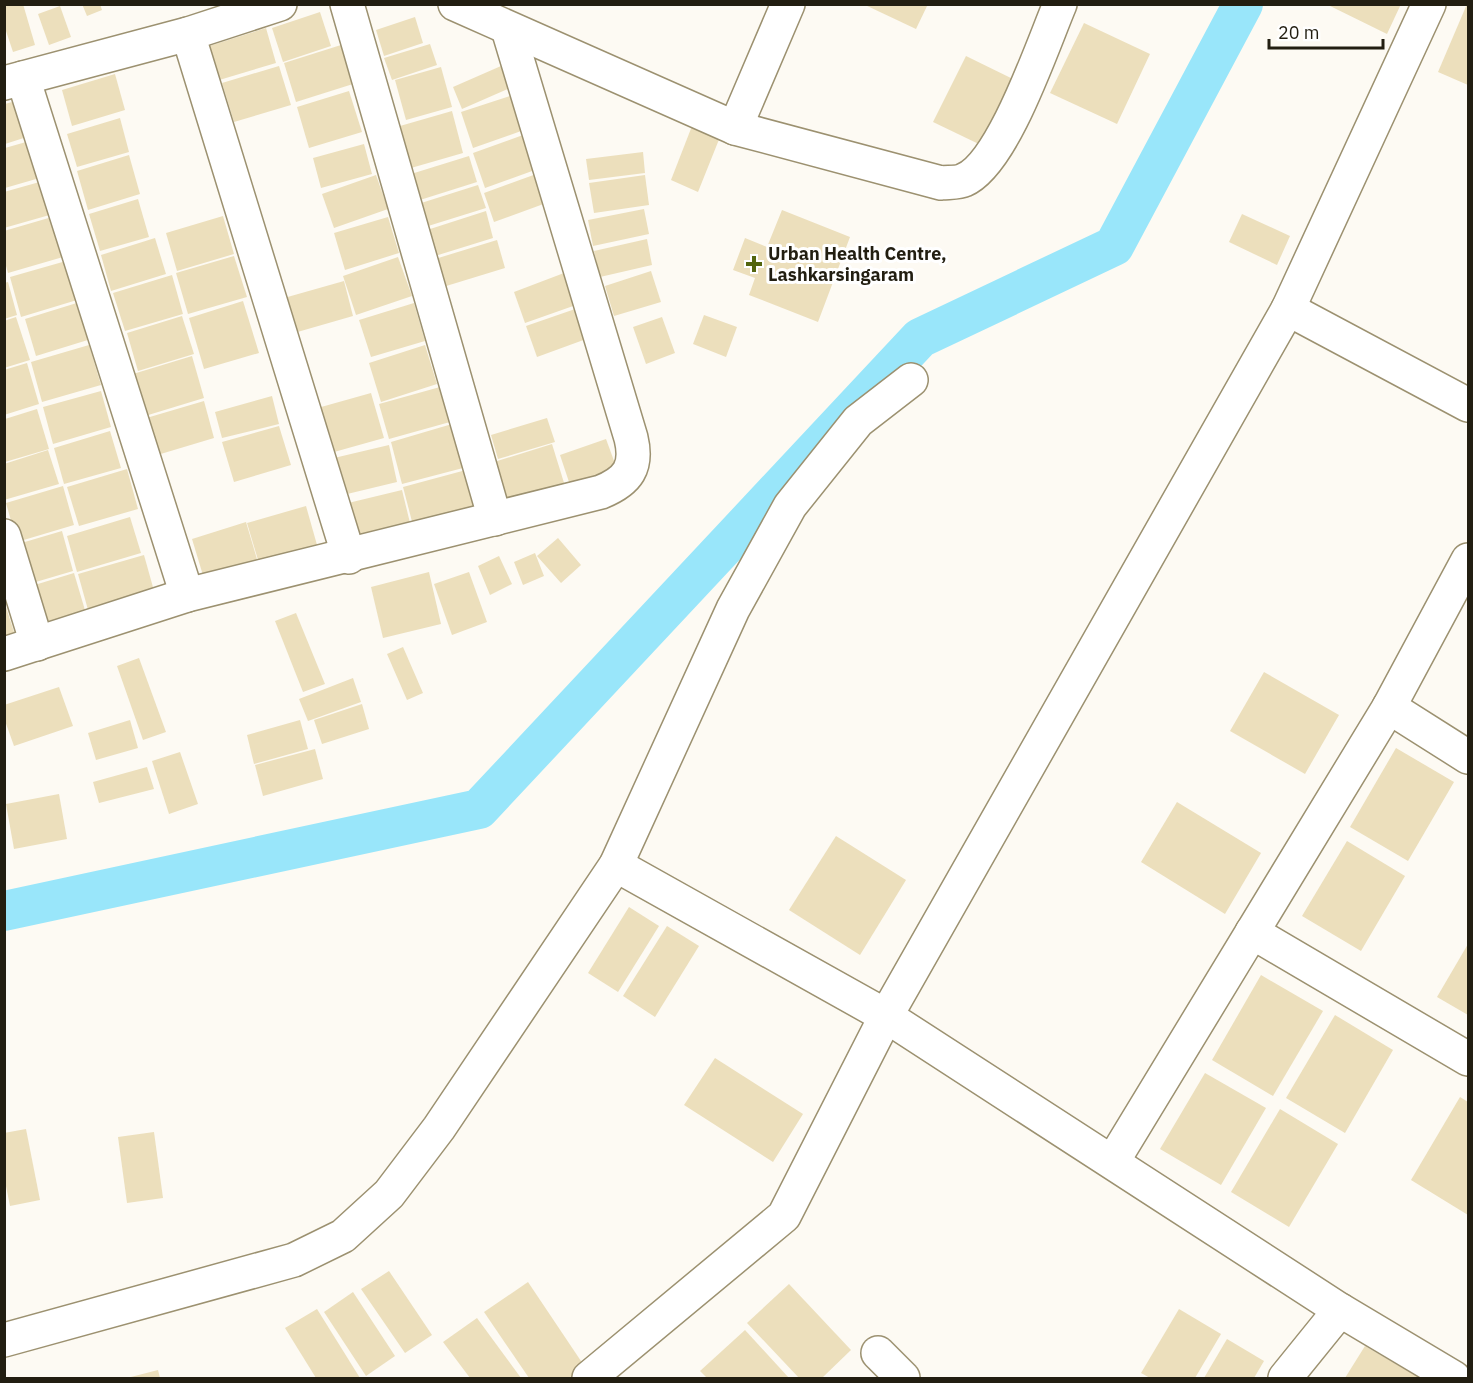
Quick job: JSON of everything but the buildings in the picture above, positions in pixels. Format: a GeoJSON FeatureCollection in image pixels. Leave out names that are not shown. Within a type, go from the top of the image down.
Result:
{"type":"FeatureCollection","features":[{"type":"Feature","properties":{"kind":"street"},"geometry":{"type":"LineString","coordinates":[[187,595],[14,80],[188,34],[280,4]]}},
{"type":"Feature","properties":{"kind":"street"},"geometry":{"type":"LineString","coordinates":[[347,4],[495,519]]}},
{"type":"Feature","properties":{"kind":"street"},"geometry":{"type":"LineString","coordinates":[[454,4],[735,128],[941,183],[964,180],[984,162],[1005,133],[1060,4]]}},
{"type":"Feature","properties":{"kind":"street"},"geometry":{"type":"LineString","coordinates":[[735,128],[788,4]]}},
{"type":"Feature","properties":{"kind":"street"},"geometry":{"type":"LineString","coordinates":[[589,1378],[784,1216],[886,1016],[1288,309],[1429,4]]}},
{"type":"Feature","properties":{"kind":"street"},"geometry":{"type":"LineString","coordinates":[[4,654],[187,595],[349,557],[615,486],[629,473],[635,455],[508,29]]}},
{"type":"Feature","properties":{"kind":"street"},"geometry":{"type":"LineString","coordinates":[[188,34],[349,557]]}},
{"type":"Feature","properties":{"kind":"street"},"geometry":{"type":"LineString","coordinates":[[1288,309],[1468,405]]}},
{"type":"Feature","properties":{"kind":"street"},"geometry":{"type":"LineString","coordinates":[[4,1340],[294,1260],[343,1236],[389,1194],[439,1128],[616,865],[733,609],[790,506],[858,421],[910,380]]}},
{"type":"Feature","properties":{"kind":"street"},"geometry":{"type":"LineString","coordinates":[[4,536],[37,644]]}},
{"type":"Feature","properties":{"kind":"street"},"geometry":{"type":"LineString","coordinates":[[1113,1161],[1389,707],[1468,560]]}},
{"type":"Feature","properties":{"kind":"street"},"geometry":{"type":"LineString","coordinates":[[1389,707],[1468,757]]}},
{"type":"Feature","properties":{"kind":"street"},"geometry":{"type":"LineString","coordinates":[[616,865],[886,1016],[1340,1310],[1454,1378]]}},
{"type":"Feature","properties":{"kind":"street"},"geometry":{"type":"LineString","coordinates":[[1252,932],[1468,1059]]}},
{"type":"Feature","properties":{"kind":"street"},"geometry":{"type":"LineString","coordinates":[[1285,1378],[1340,1310]]}},
{"type":"Feature","properties":{"kind":"street"},"geometry":{"type":"LineString","coordinates":[[878,1353],[903,1378]]}},
{"type":"Feature","properties":{"kind":"waterway"},"geometry":{"type":"LineString","coordinates":[[4,911],[479,809],[920,338],[1114,246],[1243,4]]}},
{"type":"Feature","properties":{"kind":"place","name":"Urban Health Centre, Lashkarsingaram"},"geometry":{"type":"Point","coordinates":[754,264]}}]}
